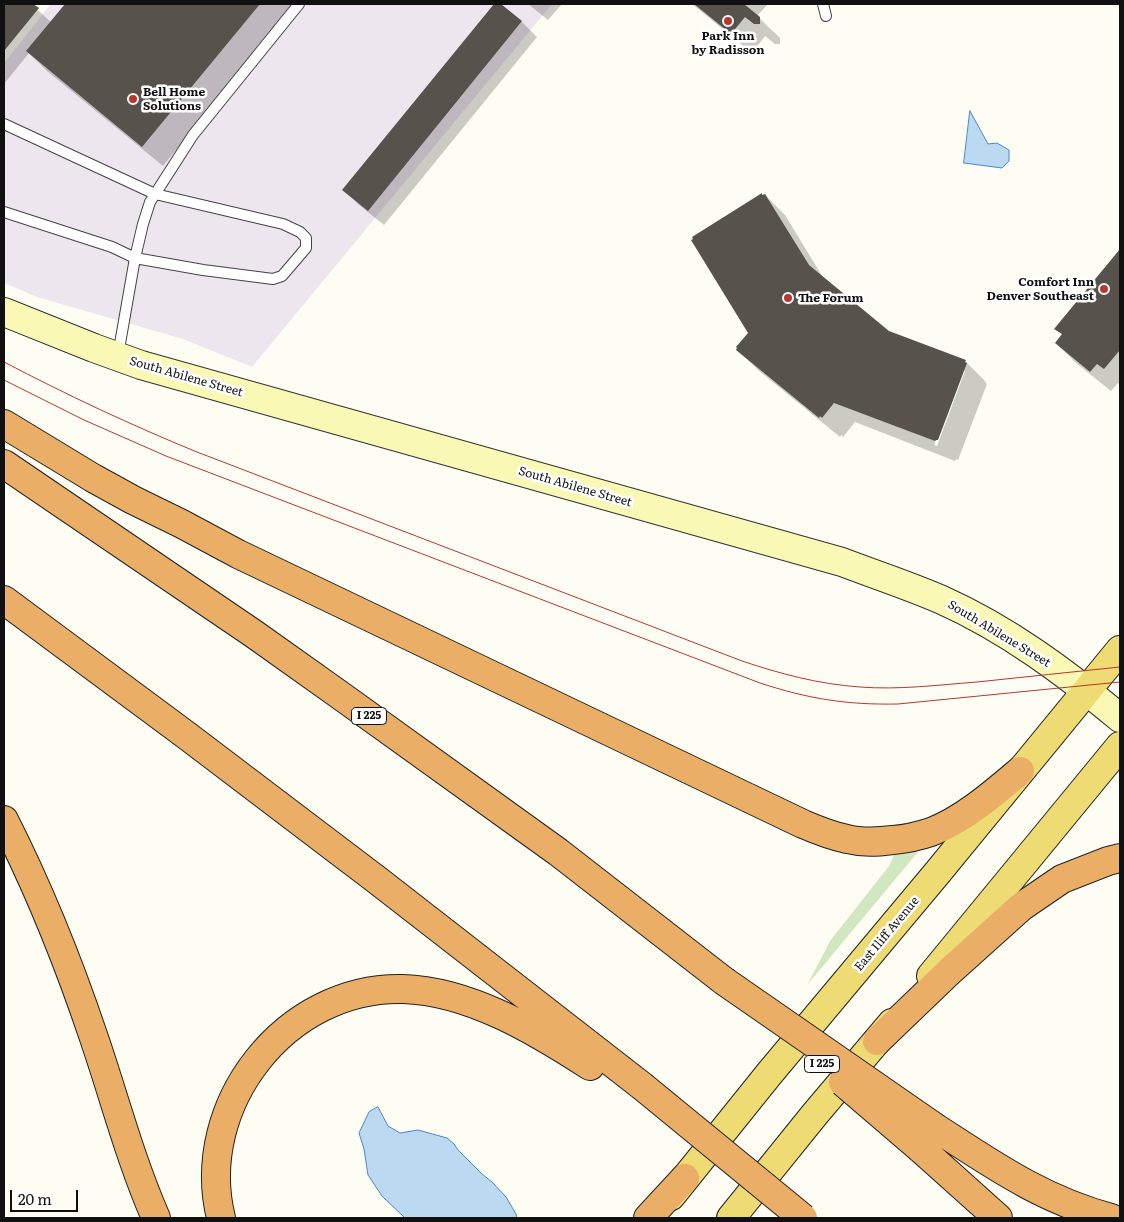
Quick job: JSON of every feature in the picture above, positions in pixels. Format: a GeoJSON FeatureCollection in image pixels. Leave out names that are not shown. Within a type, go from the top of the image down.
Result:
{"type":"FeatureCollection","features":[{"type":"Feature","properties":{"kind":"highway"},"geometry":{"type":"LineString","coordinates":[[4,424],[117,491],[238,554],[822,832],[847,840],[875,843],[932,832],[972,809],[1020,771]]}},
{"type":"Feature","properties":{"kind":"highway","name":"I 225"},"geometry":{"type":"LineString","coordinates":[[4,464],[246,628],[558,852],[928,1138],[998,1218]]}},
{"type":"Feature","properties":{"kind":"highway"},"geometry":{"type":"LineString","coordinates":[[4,600],[347,857],[637,1090],[802,1218]]}},
{"type":"Feature","properties":{"kind":"highway"},"geometry":{"type":"LineString","coordinates":[[4,820],[32,878],[62,950],[156,1218]]}},
{"type":"Feature","properties":{"kind":"highway"},"geometry":{"type":"LineString","coordinates":[[877,1041],[951,970],[1021,907],[1062,879],[1120,858]]}},
{"type":"Feature","properties":{"kind":"highway"},"geometry":{"type":"LineString","coordinates":[[221,1218],[217,1199],[216,1178],[216,1160],[220,1135],[226,1115],[248,1072],[265,1051],[300,1020],[323,1007],[355,994],[377,990],[403,989],[450,996],[512,1020],[637,1090]]}},
{"type":"Feature","properties":{"kind":"highway"},"geometry":{"type":"LineString","coordinates":[[928,1138],[1072,1206],[1111,1218]]}},
{"type":"Feature","properties":{"kind":"highway"},"geometry":{"type":"LineString","coordinates":[[648,1218],[686,1178]]}},
{"type":"Feature","properties":{"kind":"main road","name":"East Iliff Avenue"},"geometry":{"type":"LineString","coordinates":[[653,1218],[769,1074],[1120,650]]}},
{"type":"Feature","properties":{"kind":"main road"},"geometry":{"type":"LineString","coordinates":[[731,1218],[1120,746]]}},
{"type":"Feature","properties":{"kind":"street","name":"South Abilene Street"},"geometry":{"type":"LineString","coordinates":[[4,312],[141,365],[842,562],[943,600],[976,618],[1034,652],[1087,690],[1120,718]]}},
{"type":"Feature","properties":{"kind":"lane"},"geometry":{"type":"LineString","coordinates":[[117,356],[136,258],[150,202],[193,135],[299,4]]}},
{"type":"Feature","properties":{"kind":"lane"},"geometry":{"type":"LineString","coordinates":[[823,4],[826,16]]}},
{"type":"Feature","properties":{"kind":"lane"},"geometry":{"type":"LineString","coordinates":[[4,124],[155,194],[283,224],[300,232],[306,238],[306,248],[282,276],[273,279],[203,270],[136,258],[112,247],[4,212]]}},
{"type":"Feature","properties":{"kind":"shaded area"},"geometry":{"type":"Polygon","coordinates":[[[51,4],[552,4],[252,367],[183,339],[37,297],[4,283],[4,63],[51,4]]]}},
{"type":"Feature","properties":{"kind":"green space"},"geometry":{"type":"Polygon","coordinates":[[[911,847],[918,852],[808,984],[830,941],[889,866],[894,855],[893,851],[911,847]]]}},
{"type":"Feature","properties":{"kind":"water"},"geometry":{"type":"Polygon","coordinates":[[[970,111],[988,144],[997,143],[1009,150],[1009,161],[1002,168],[964,163],[970,111]]]}},
{"type":"Feature","properties":{"kind":"water"},"geometry":{"type":"Polygon","coordinates":[[[378,1107],[388,1126],[400,1133],[418,1130],[447,1138],[506,1197],[517,1218],[405,1218],[382,1196],[368,1175],[364,1149],[359,1133],[369,1112],[378,1107]]]}},
{"type":"Feature","properties":{"kind":"building"},"geometry":{"type":"Polygon","coordinates":[[[4,4],[33,4],[39,8],[4,51],[4,4]]]}},
{"type":"Feature","properties":{"kind":"building","name":"Bell Home Solutions"},"geometry":{"type":"Polygon","coordinates":[[[65,4],[260,4],[142,147],[26,51],[65,4]]]}},
{"type":"Feature","properties":{"kind":"building"},"geometry":{"type":"Polygon","coordinates":[[[494,4],[501,4],[522,21],[368,211],[342,190],[494,4]]]}},
{"type":"Feature","properties":{"kind":"building","name":"Park Inn by Radisson"},"geometry":{"type":"Polygon","coordinates":[[[694,4],[744,4],[760,17],[760,24],[754,24],[745,17],[731,34],[694,4]]]}},
{"type":"Feature","properties":{"kind":"building","name":"The Forum"},"geometry":{"type":"Polygon","coordinates":[[[762,193],[762,195],[765,194],[809,265],[889,331],[966,360],[965,362],[967,363],[938,440],[935,441],[834,403],[822,418],[820,416],[819,418],[736,350],[736,347],[748,333],[691,240],[693,239],[692,237],[762,193]]]}},
{"type":"Feature","properties":{"kind":"building","name":"Comfort Inn Denver Southeast"},"geometry":{"type":"Polygon","coordinates":[[[1120,249],[1120,350],[1104,369],[1097,364],[1090,372],[1055,343],[1062,334],[1054,329],[1120,249]]]}},
{"type":"Feature","properties":{"kind":"tram line"},"geometry":{"type":"LineString","coordinates":[[4,362],[99,409],[197,452],[742,661],[785,674],[844,686],[889,688],[977,682],[1120,667]]}},
{"type":"Feature","properties":{"kind":"tram line"},"geometry":{"type":"LineString","coordinates":[[4,380],[84,420],[166,456],[778,689],[828,700],[898,704],[1120,682]]}},
{"type":"Feature","properties":{"kind":"place","name":"Park Inn by Radisson"},"geometry":{"type":"Point","coordinates":[728,21]}},
{"type":"Feature","properties":{"kind":"place","name":"Bell Home Solutions"},"geometry":{"type":"Point","coordinates":[133,99]}},
{"type":"Feature","properties":{"kind":"place","name":"Comfort Inn Denver Southeast"},"geometry":{"type":"Point","coordinates":[1104,289]}},
{"type":"Feature","properties":{"kind":"place","name":"The Forum"},"geometry":{"type":"Point","coordinates":[788,298]}}]}
